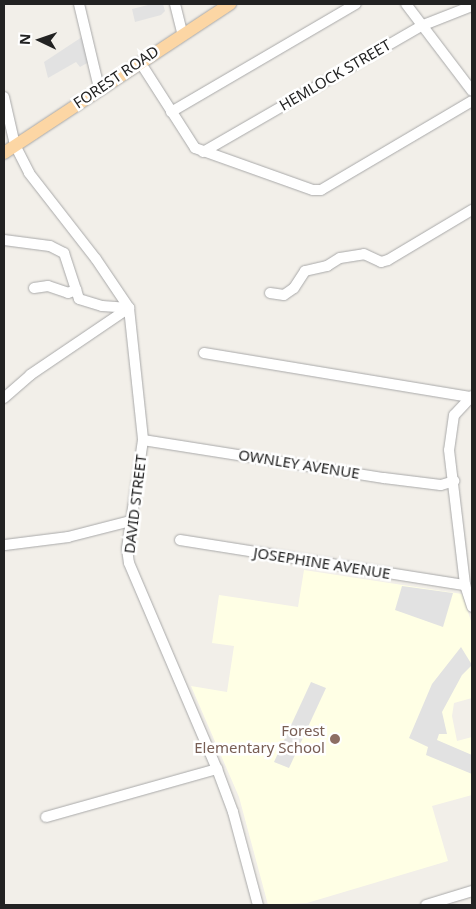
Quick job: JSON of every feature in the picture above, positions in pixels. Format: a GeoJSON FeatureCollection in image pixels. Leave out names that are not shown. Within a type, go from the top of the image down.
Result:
{"type":"FeatureCollection","features":[{"type":"Feature","properties":{"kind":"main road","name":"FOREST ROAD"},"geometry":{"type":"LineString","coordinates":[[9,149],[182,33],[230,4]]}},
{"type":"Feature","properties":{"kind":"street"},"geometry":{"type":"LineString","coordinates":[[79,4],[99,88]]}},
{"type":"Feature","properties":{"kind":"street"},"geometry":{"type":"LineString","coordinates":[[174,4],[182,33]]}},
{"type":"Feature","properties":{"kind":"street"},"geometry":{"type":"LineString","coordinates":[[171,112],[356,4]]}},
{"type":"Feature","properties":{"kind":"street"},"geometry":{"type":"LineString","coordinates":[[406,4],[472,91]]}},
{"type":"Feature","properties":{"kind":"street","name":"HEMLOCK STREET"},"geometry":{"type":"LineString","coordinates":[[203,152],[422,26],[472,6]]}},
{"type":"Feature","properties":{"kind":"street"},"geometry":{"type":"LineString","coordinates":[[140,62],[192,146],[203,152],[313,190],[322,190],[472,101]]}},
{"type":"Feature","properties":{"kind":"street","name":"DAVID STREET"},"geometry":{"type":"LineString","coordinates":[[4,97],[9,149],[96,259],[129,308],[143,440],[127,549],[136,582],[217,769],[233,812],[258,905]]}},
{"type":"Feature","properties":{"kind":"street"},"geometry":{"type":"LineString","coordinates":[[270,294],[284,295],[294,288],[305,271],[328,266],[340,258],[364,254],[381,262],[388,260],[472,210]]}},
{"type":"Feature","properties":{"kind":"street"},"geometry":{"type":"LineString","coordinates":[[4,240],[50,246],[64,252],[79,299],[87,303],[129,308]]}},
{"type":"Feature","properties":{"kind":"street"},"geometry":{"type":"LineString","coordinates":[[34,288],[48,286],[68,293],[76,290]]}},
{"type":"Feature","properties":{"kind":"street"},"geometry":{"type":"LineString","coordinates":[[4,398],[30,375],[129,308]]}},
{"type":"Feature","properties":{"kind":"street"},"geometry":{"type":"LineString","coordinates":[[204,354],[472,396]]}},
{"type":"Feature","properties":{"kind":"street"},"geometry":{"type":"LineString","coordinates":[[472,396],[457,409],[451,424],[449,450],[465,585],[472,607]]}},
{"type":"Feature","properties":{"kind":"street","name":"OWNLEY AVENUE"},"geometry":{"type":"LineString","coordinates":[[143,440],[384,478],[441,485],[454,481]]}},
{"type":"Feature","properties":{"kind":"street"},"geometry":{"type":"LineString","coordinates":[[5,545],[68,537],[131,522]]}},
{"type":"Feature","properties":{"kind":"street","name":"JOSEPHINE AVENUE"},"geometry":{"type":"LineString","coordinates":[[180,540],[465,585]]}},
{"type":"Feature","properties":{"kind":"street"},"geometry":{"type":"LineString","coordinates":[[46,817],[217,769]]}},
{"type":"Feature","properties":{"kind":"street"},"geometry":{"type":"LineString","coordinates":[[426,905],[472,891]]}},
{"type":"Feature","properties":{"kind":"shaded area"},"geometry":{"type":"Polygon","coordinates":[[[152,4],[163,4],[165,11],[161,15],[135,22],[132,9],[152,4]]]}},
{"type":"Feature","properties":{"kind":"shaded area"},"geometry":{"type":"Polygon","coordinates":[[[82,37],[89,62],[80,67],[76,62],[48,78],[44,62],[82,37]]]}},
{"type":"Feature","properties":{"kind":"shaded area","name":"Forest Elementary School"},"geometry":{"type":"Polygon","coordinates":[[[304,570],[462,594],[472,624],[472,698],[454,703],[452,716],[457,741],[472,737],[472,795],[432,806],[448,861],[307,903],[268,905],[239,797],[191,686],[227,692],[234,646],[212,643],[219,595],[298,607],[304,570]]]}},
{"type":"Feature","properties":{"kind":"shaded area"},"geometry":{"type":"Polygon","coordinates":[[[402,586],[453,593],[443,627],[395,610],[402,586]]]}},
{"type":"Feature","properties":{"kind":"shaded area"},"geometry":{"type":"Polygon","coordinates":[[[461,647],[472,665],[462,675],[442,712],[447,734],[439,734],[437,740],[472,755],[472,774],[426,755],[428,747],[409,738],[432,684],[461,647]]]}},
{"type":"Feature","properties":{"kind":"shaded area"},"geometry":{"type":"Polygon","coordinates":[[[311,682],[326,688],[289,768],[274,762],[311,682]]]}},
{"type":"Feature","properties":{"kind":"place","name":"Forest Elementary School"},"geometry":{"type":"Point","coordinates":[335,739]}}]}
